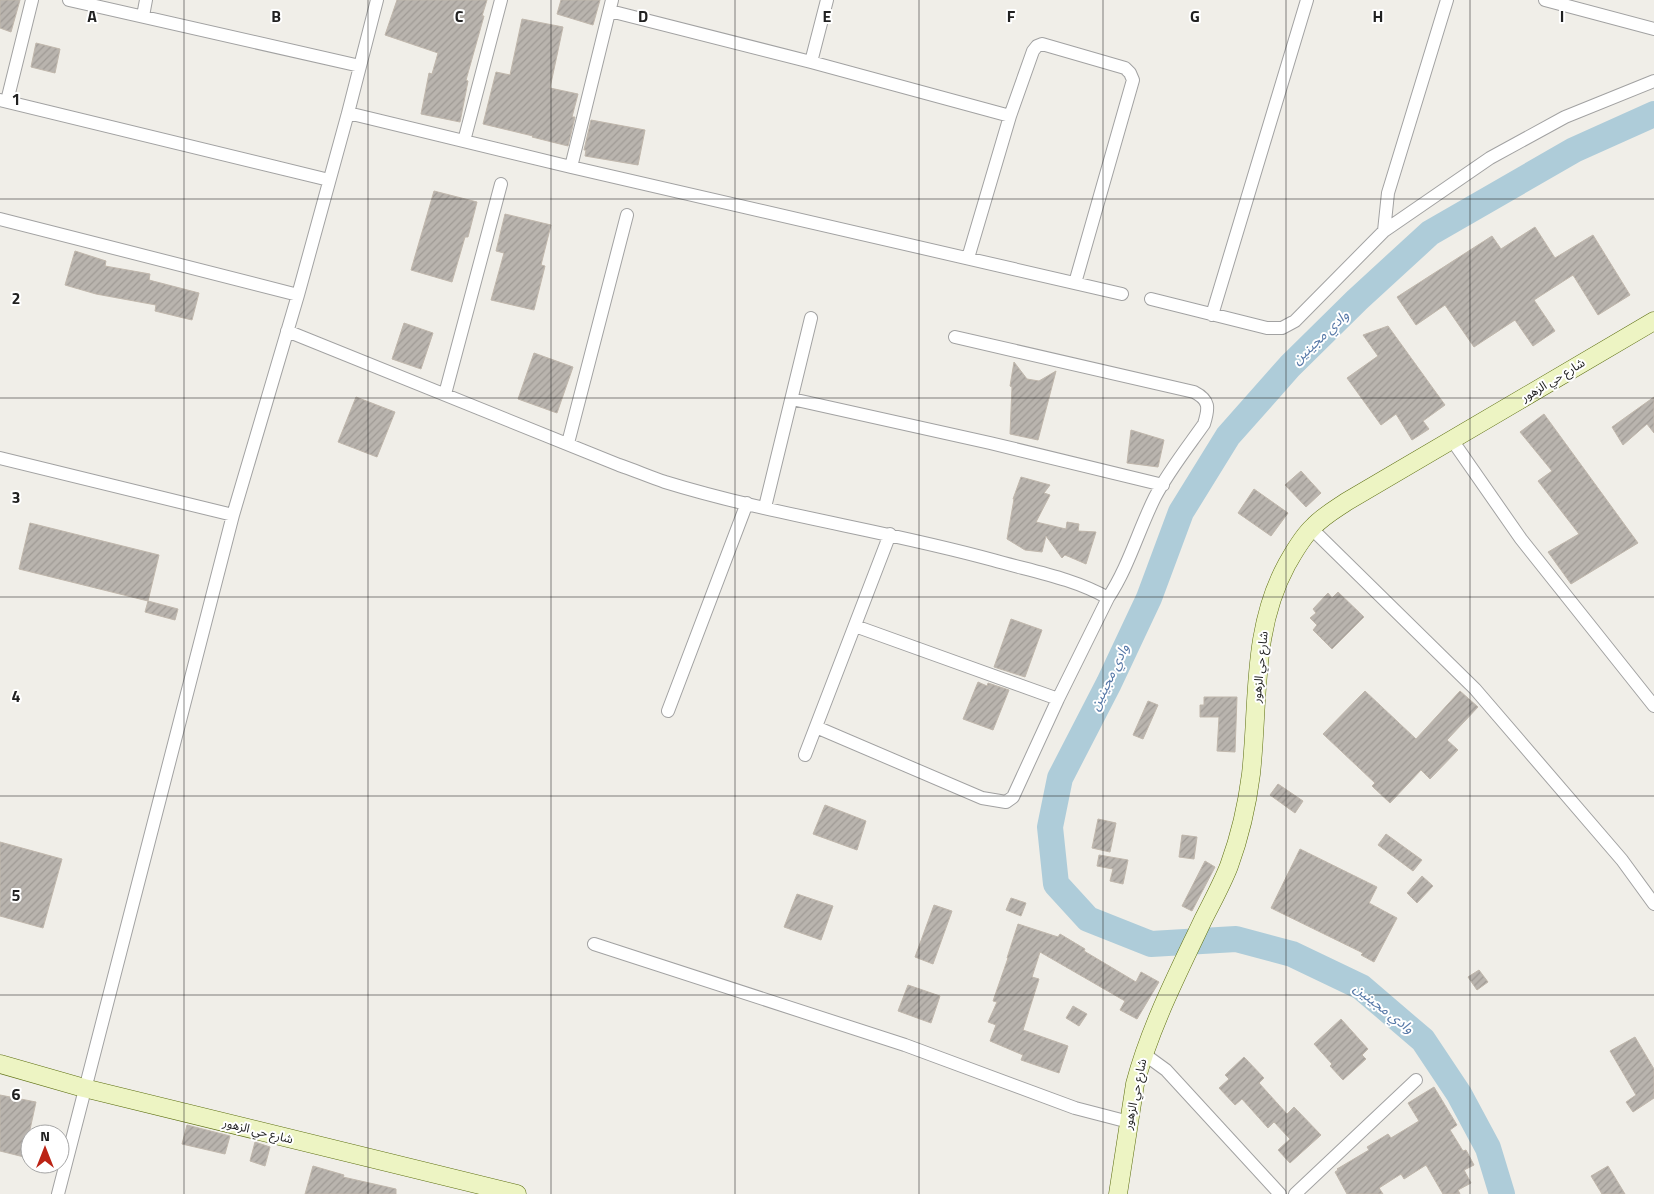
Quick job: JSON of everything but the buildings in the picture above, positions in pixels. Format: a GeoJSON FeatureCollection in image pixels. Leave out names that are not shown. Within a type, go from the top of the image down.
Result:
{"type":"FeatureCollection","features":[{"type":"Feature","properties":{"kind":"street"},"geometry":{"type":"LineString","coordinates":[[32,0],[2,101],[330,180]]}},
{"type":"Feature","properties":{"kind":"street"},"geometry":{"type":"LineString","coordinates":[[69,0],[360,66]]}},
{"type":"Feature","properties":{"kind":"street"},"geometry":{"type":"LineString","coordinates":[[142,16],[146,0]]}},
{"type":"Feature","properties":{"kind":"street"},"geometry":{"type":"LineString","coordinates":[[58,1194],[233,515],[298,295],[377,0]]}},
{"type":"Feature","properties":{"kind":"street"},"geometry":{"type":"LineString","coordinates":[[464,141],[501,0]]}},
{"type":"Feature","properties":{"kind":"street"},"geometry":{"type":"LineString","coordinates":[[811,62],[827,0]]}},
{"type":"Feature","properties":{"kind":"street"},"geometry":{"type":"LineString","coordinates":[[1212,315],[1307,0]]}},
{"type":"Feature","properties":{"kind":"street"},"geometry":{"type":"LineString","coordinates":[[1384,231],[1388,193],[1447,0]]}},
{"type":"Feature","properties":{"kind":"street"},"geometry":{"type":"LineString","coordinates":[[1545,0],[1576,4],[1654,29]]}},
{"type":"Feature","properties":{"kind":"street"},"geometry":{"type":"LineString","coordinates":[[571,167],[611,6],[1010,116]]}},
{"type":"Feature","properties":{"kind":"street"},"geometry":{"type":"LineString","coordinates":[[968,258],[1010,116],[1033,51],[1042,44],[1125,68],[1133,80],[1075,283]]}},
{"type":"Feature","properties":{"kind":"street"},"geometry":{"type":"LineString","coordinates":[[1151,299],[1267,328],[1282,328],[1295,321],[1384,231],[1490,158],[1566,117],[1654,81]]}},
{"type":"Feature","properties":{"kind":"street"},"geometry":{"type":"LineString","coordinates":[[348,113],[571,167],[1122,294]]}},
{"type":"Feature","properties":{"kind":"street"},"geometry":{"type":"LineString","coordinates":[[445,394],[501,184]]}},
{"type":"Feature","properties":{"kind":"street"},"geometry":{"type":"LineString","coordinates":[[568,443],[627,215]]}},
{"type":"Feature","properties":{"kind":"street"},"geometry":{"type":"LineString","coordinates":[[0,219],[298,295]]}},
{"type":"Feature","properties":{"kind":"street"},"geometry":{"type":"LineString","coordinates":[[764,507],[811,318]]}},
{"type":"Feature","properties":{"kind":"street","name":"شارع حي الزهور"},"geometry":{"type":"LineString","coordinates":[[1118,1194],[1135,1084],[1144,1054],[1162,1008],[1228,868],[1240,834],[1251,774],[1261,638],[1268,608],[1278,580],[1293,554],[1311,528],[1346,502],[1654,320]]}},
{"type":"Feature","properties":{"kind":"street"},"geometry":{"type":"LineString","coordinates":[[287,331],[665,482],[764,507],[953,549],[1061,579],[1094,590],[1108,598]]}},
{"type":"Feature","properties":{"kind":"street"},"geometry":{"type":"LineString","coordinates":[[816,727],[982,798],[1006,802],[1013,797],[1058,699],[1108,598],[1119,581],[1155,497],[1204,424],[1207,414],[1207,402],[1202,396],[1194,392],[954,337]]}},
{"type":"Feature","properties":{"kind":"street"},"geometry":{"type":"LineString","coordinates":[[792,399],[990,443],[1163,485]]}},
{"type":"Feature","properties":{"kind":"street"},"geometry":{"type":"LineString","coordinates":[[1452,440],[1522,539],[1654,706]]}},
{"type":"Feature","properties":{"kind":"street"},"geometry":{"type":"LineString","coordinates":[[0,458],[233,515]]}},
{"type":"Feature","properties":{"kind":"street"},"geometry":{"type":"LineString","coordinates":[[668,711],[748,503]]}},
{"type":"Feature","properties":{"kind":"street"},"geometry":{"type":"LineString","coordinates":[[1311,528],[1475,689],[1622,860],[1654,904]]}},
{"type":"Feature","properties":{"kind":"street"},"geometry":{"type":"LineString","coordinates":[[805,755],[890,534]]}},
{"type":"Feature","properties":{"kind":"street"},"geometry":{"type":"LineString","coordinates":[[855,626],[1058,699]]}},
{"type":"Feature","properties":{"kind":"street"},"geometry":{"type":"LineString","coordinates":[[594,944],[905,1044],[1075,1108],[1129,1122]]}},
{"type":"Feature","properties":{"kind":"street"},"geometry":{"type":"LineString","coordinates":[[1144,1054],[1166,1070],[1280,1194]]}},
{"type":"Feature","properties":{"kind":"street","name":"شارع حي الزهور"},"geometry":{"type":"LineString","coordinates":[[0,1064],[84,1088],[517,1194]]}},
{"type":"Feature","properties":{"kind":"street"},"geometry":{"type":"LineString","coordinates":[[1295,1194],[1416,1080]]}},
{"type":"Feature","properties":{"kind":"waterway","name":"وادي مجينين"},"geometry":{"type":"LineString","coordinates":[[1502,1194],[1488,1148],[1459,1094],[1423,1040],[1361,987],[1292,954],[1236,939],[1151,944],[1088,919],[1056,884],[1050,827],[1060,778],[1109,683],[1149,598],[1181,512],[1228,436],[1290,366],[1357,300],[1430,233],[1574,150],[1654,114]]}}]}
